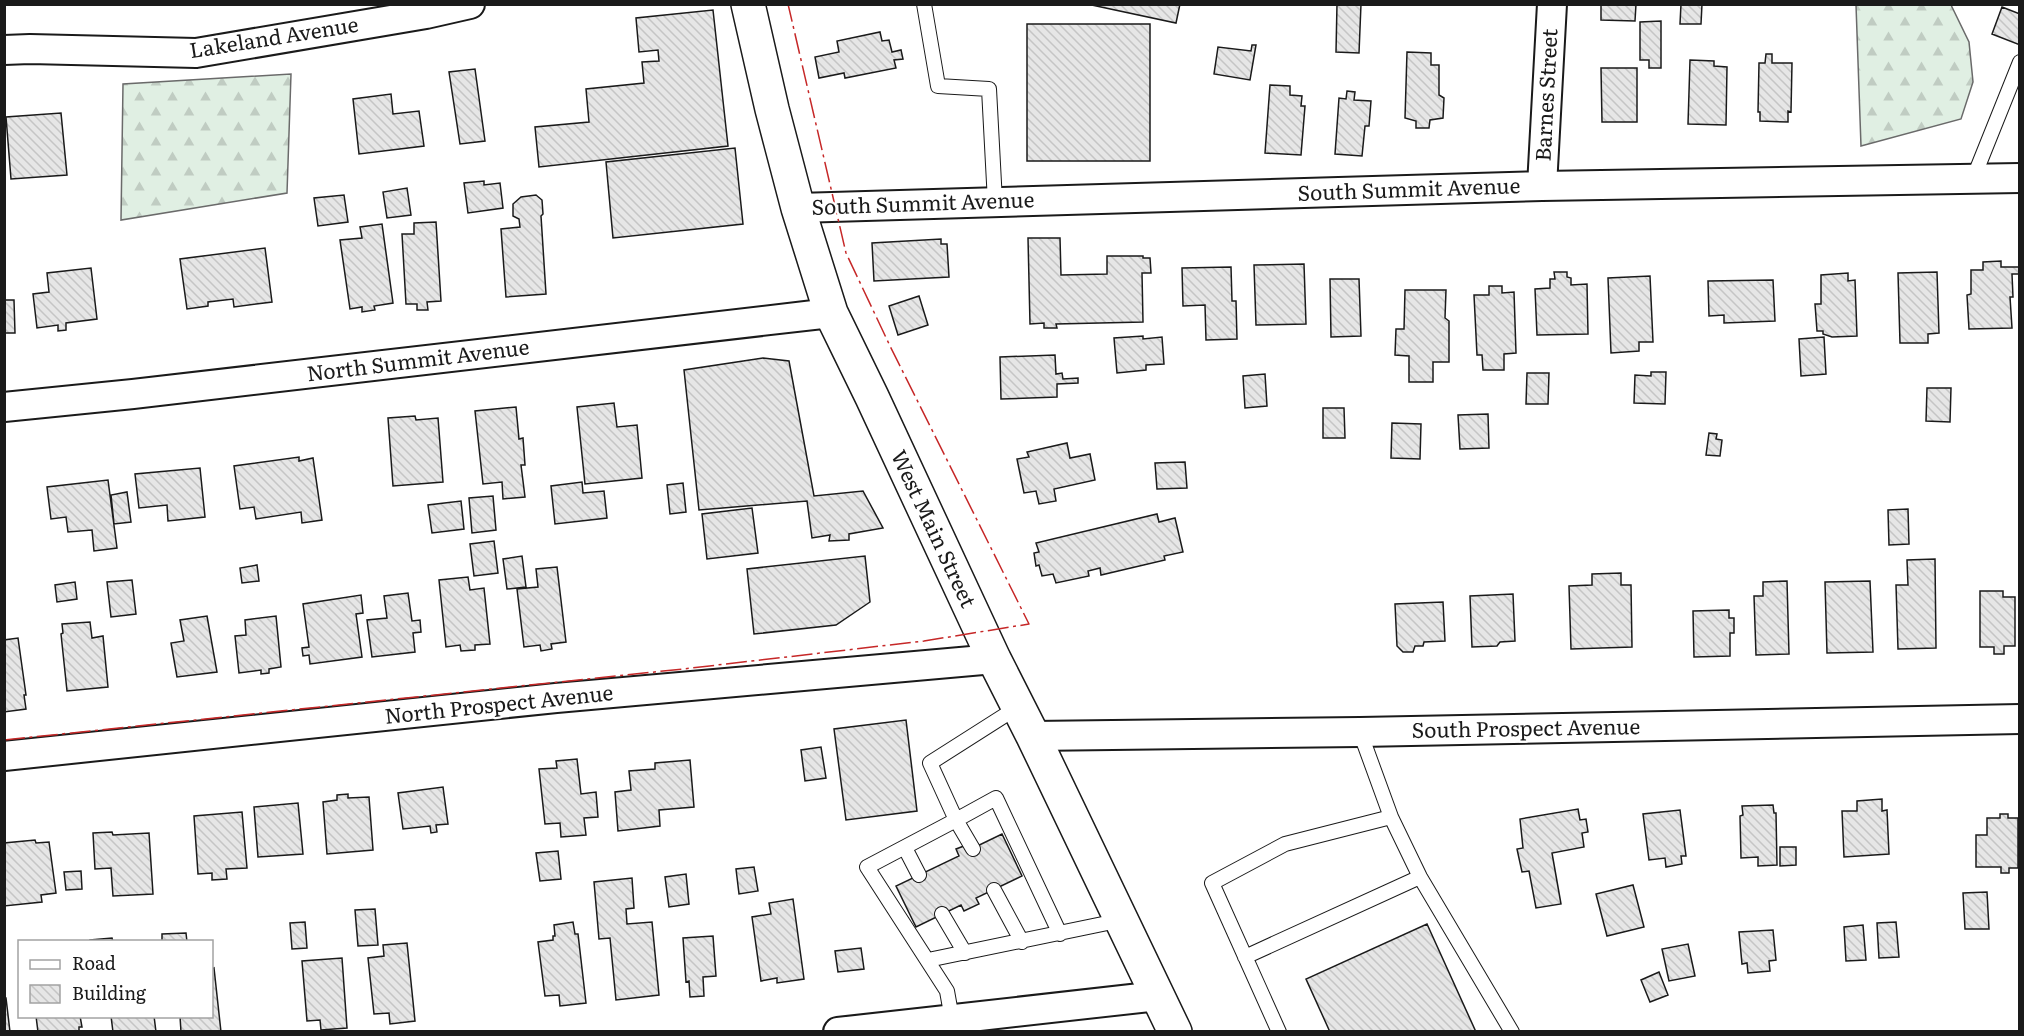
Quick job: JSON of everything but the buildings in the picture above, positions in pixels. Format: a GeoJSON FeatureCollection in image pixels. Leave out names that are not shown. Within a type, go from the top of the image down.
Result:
{"type":"FeatureCollection","features":[{"type":"Feature","properties":{"kind":"main road","name":"West Main Street"},"geometry":{"type":"LineString","coordinates":[[748,4],[798,208],[831,313],[994,659],[1033,735],[1175,1032]]}},
{"type":"Feature","properties":{"kind":"street","name":"Lakeland Avenue"},"geometry":{"type":"LineString","coordinates":[[4,50],[196,53],[426,14],[470,4]]}},
{"type":"Feature","properties":{"kind":"street","name":"Barnes Street"},"geometry":{"type":"LineString","coordinates":[[1542,186],[1552,4]]}},
{"type":"Feature","properties":{"kind":"street","name":"South Summit Avenue"},"geometry":{"type":"LineString","coordinates":[[798,208],[1542,186],[2019,178]]}},
{"type":"Feature","properties":{"kind":"street","name":"North Summit Avenue"},"geometry":{"type":"LineString","coordinates":[[4,407],[831,313]]}},
{"type":"Feature","properties":{"kind":"street","name":"North Prospect Avenue"},"geometry":{"type":"LineString","coordinates":[[4,756],[556,698],[994,659]]}},
{"type":"Feature","properties":{"kind":"street","name":"South Prospect Avenue"},"geometry":{"type":"LineString","coordinates":[[1033,735],[1360,732],[2019,719]]}},
{"type":"Feature","properties":{"kind":"street"},"geometry":{"type":"LineString","coordinates":[[838,1032],[1158,996]]}},
{"type":"Feature","properties":{"kind":"lane"},"geometry":{"type":"LineString","coordinates":[[924,4],[938,86],[988,89],[995,202]]}},
{"type":"Feature","properties":{"kind":"lane"},"geometry":{"type":"LineString","coordinates":[[1973,179],[2019,62]]}},
{"type":"Feature","properties":{"kind":"lane"},"geometry":{"type":"LineString","coordinates":[[972,849],[930,763],[1018,707]]}},
{"type":"Feature","properties":{"kind":"lane"},"geometry":{"type":"LineString","coordinates":[[1360,732],[1391,817],[1420,877],[1512,1032]]}},
{"type":"Feature","properties":{"kind":"lane"},"geometry":{"type":"LineString","coordinates":[[952,1019],[947,990],[867,867],[996,798],[1060,934]]}},
{"type":"Feature","properties":{"kind":"lane"},"geometry":{"type":"LineString","coordinates":[[1279,1032],[1212,883],[1285,844],[1391,817]]}},
{"type":"Feature","properties":{"kind":"lane"},"geometry":{"type":"LineString","coordinates":[[904,848],[919,875]]}},
{"type":"Feature","properties":{"kind":"lane"},"geometry":{"type":"LineString","coordinates":[[1245,957],[1420,877]]}},
{"type":"Feature","properties":{"kind":"lane"},"geometry":{"type":"LineString","coordinates":[[994,890],[1022,942]]}},
{"type":"Feature","properties":{"kind":"lane"},"geometry":{"type":"LineString","coordinates":[[942,914],[965,953]]}},
{"type":"Feature","properties":{"kind":"lane"},"geometry":{"type":"LineString","coordinates":[[928,960],[1122,920]]}},
{"type":"Feature","properties":{"kind":"green space"},"geometry":{"type":"Polygon","coordinates":[[[1856,5],[1951,5],[1969,42],[1973,82],[1961,119],[1861,146],[1856,5]]]}},
{"type":"Feature","properties":{"kind":"green space"},"geometry":{"type":"Polygon","coordinates":[[[291,74],[287,193],[121,220],[123,84],[291,74]]]}},
{"type":"Feature","properties":{"kind":"power"},"geometry":{"type":"LineString","coordinates":[[4,740],[683,669],[924,641],[1029,624],[846,253],[788,4]]}}]}
